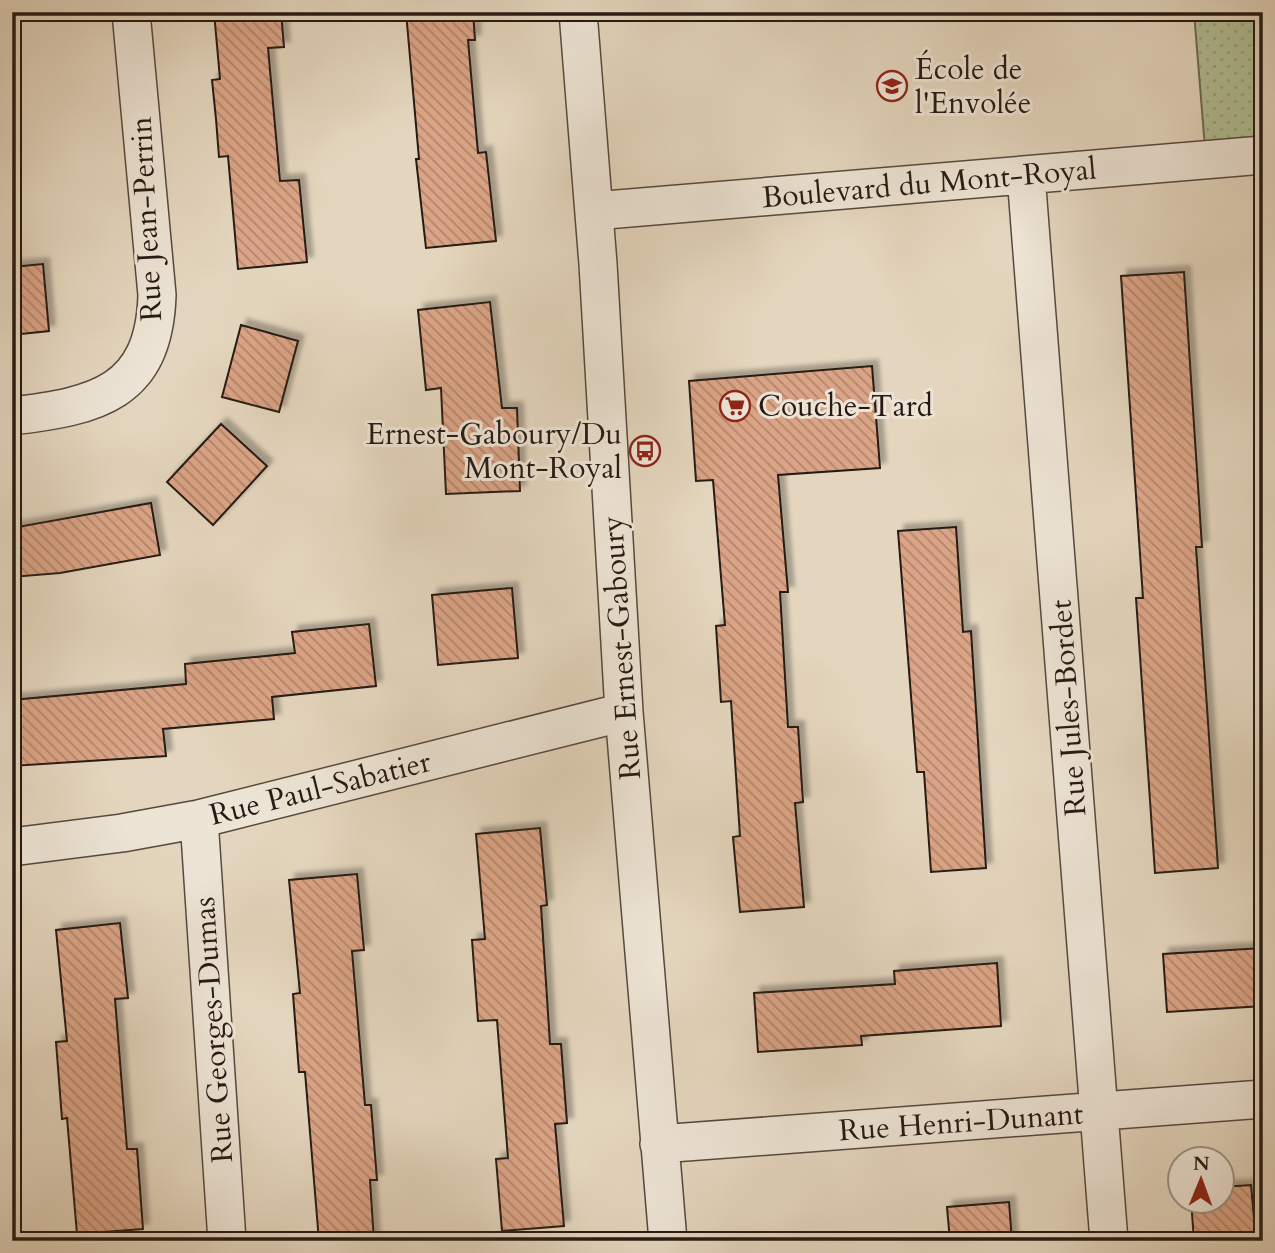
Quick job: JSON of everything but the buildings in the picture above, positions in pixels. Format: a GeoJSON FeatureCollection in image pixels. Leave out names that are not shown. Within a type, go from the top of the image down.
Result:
{"type":"FeatureCollection","features":[{"type":"Feature","properties":{"kind":"street","name":"Rue Jean-Perrin"},"geometry":{"type":"LineString","coordinates":[[12,416],[89,403],[114,390],[149,351],[156,325],[157,295],[131,12]]}},
{"type":"Feature","properties":{"kind":"street","name":"Rue Ernest-Gaboury"},"geometry":{"type":"LineString","coordinates":[[578,12],[594,211],[624,712],[668,1241]]}},
{"type":"Feature","properties":{"kind":"street","name":"Boulevard du Mont-Royal"},"geometry":{"type":"LineString","coordinates":[[594,211],[1263,155]]}},
{"type":"Feature","properties":{"kind":"street","name":"Rue Jules-Bordet"},"geometry":{"type":"LineString","coordinates":[[1026,175],[1109,1241]]}},
{"type":"Feature","properties":{"kind":"street","name":"Rue Paul-Sabatier"},"geometry":{"type":"LineString","coordinates":[[12,847],[122,833],[199,819],[624,712]]}},
{"type":"Feature","properties":{"kind":"street","name":"Rue Georges-Dumas"},"geometry":{"type":"LineString","coordinates":[[199,819],[227,1241]]}},
{"type":"Feature","properties":{"kind":"street","name":"Rue Henri-Dunant"},"geometry":{"type":"LineString","coordinates":[[659,1144],[1263,1099]]}},
{"type":"Feature","properties":{"kind":"green space"},"geometry":{"type":"Polygon","coordinates":[[[1194,12],[1263,12],[1263,155],[1206,160],[1194,12]]]}},
{"type":"Feature","properties":{"kind":"place","name":"École de l'Envolée"},"geometry":{"type":"Point","coordinates":[892,86]}},
{"type":"Feature","properties":{"kind":"place","name":"Couche-Tard"},"geometry":{"type":"Point","coordinates":[735,406]}},
{"type":"Feature","properties":{"kind":"place","name":"Ernest-Gaboury/Du Mont-Royal"},"geometry":{"type":"Point","coordinates":[645,451]}}]}
